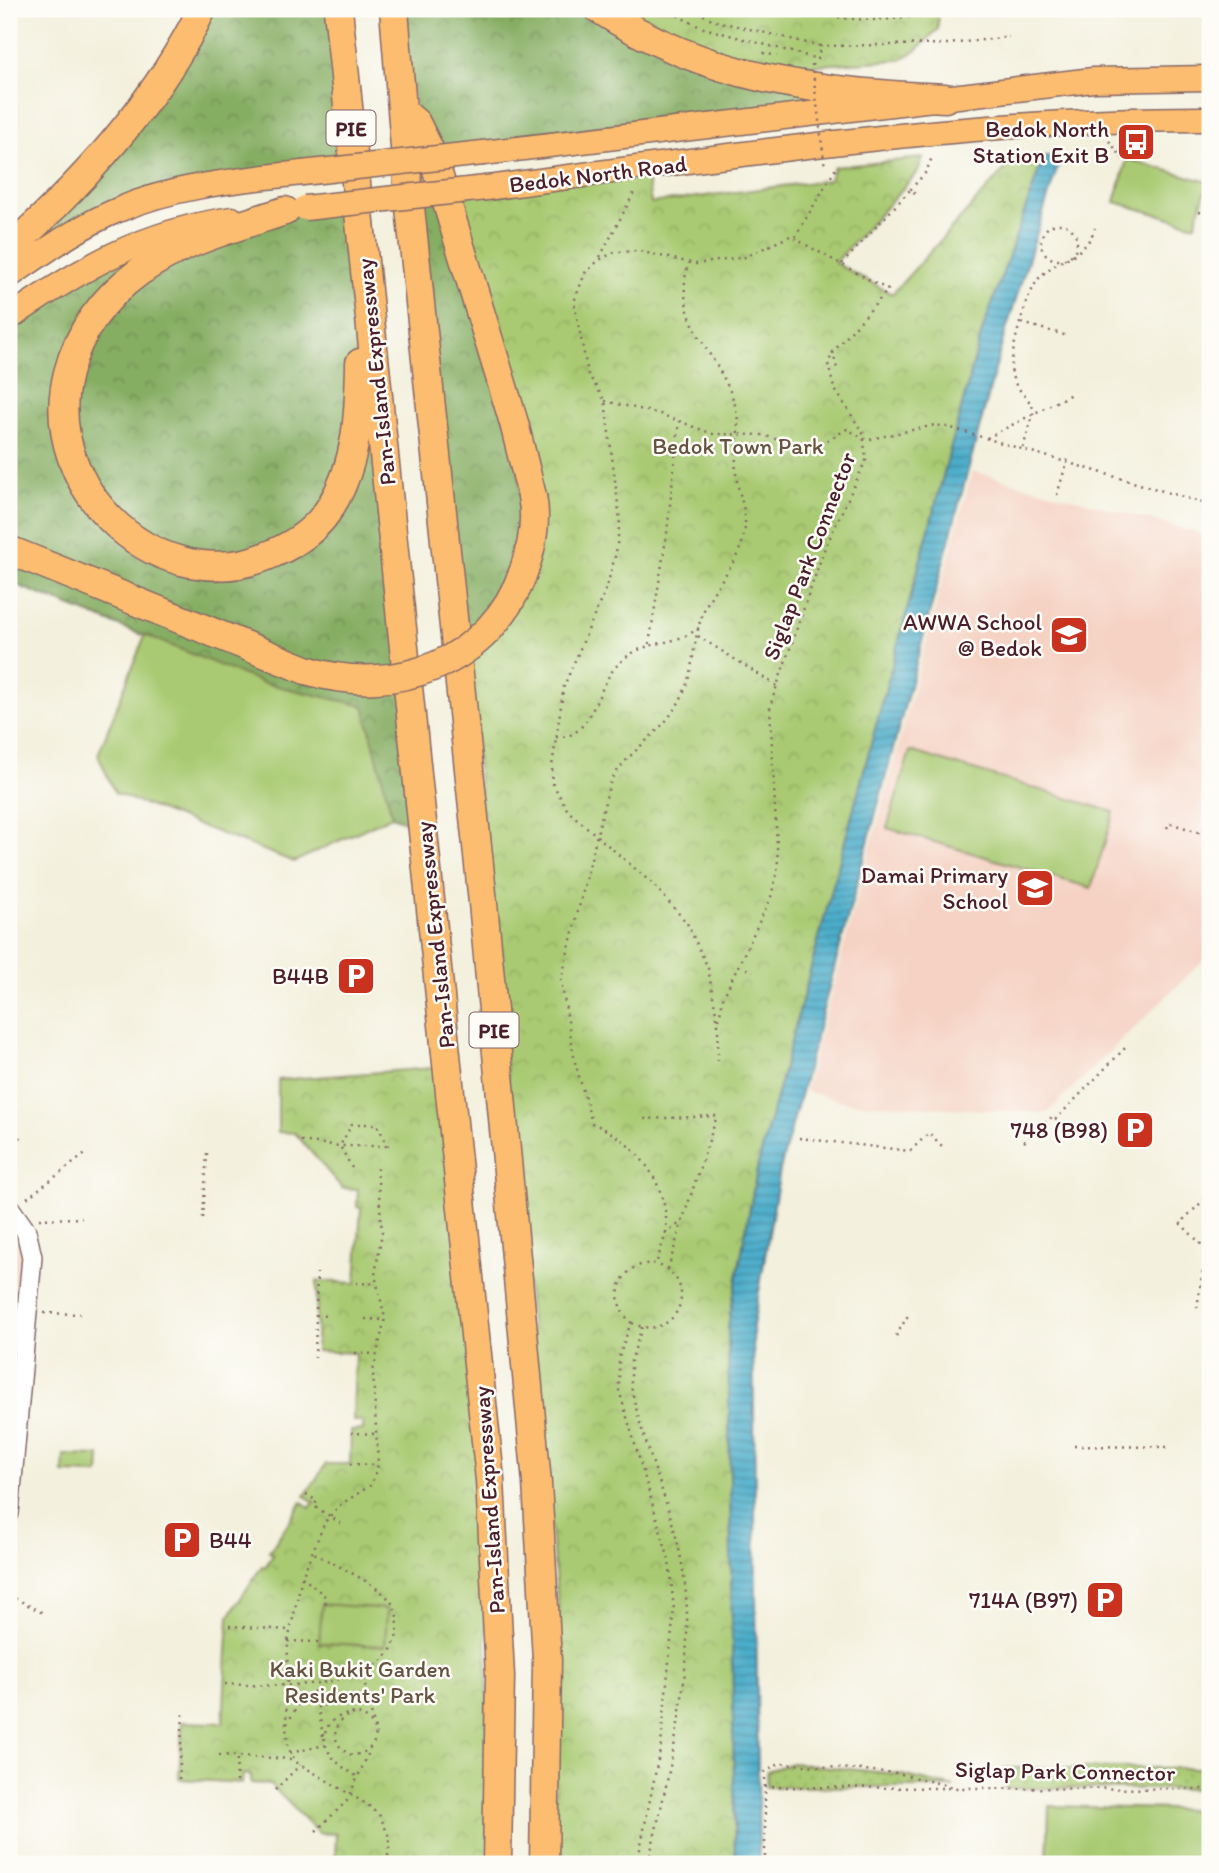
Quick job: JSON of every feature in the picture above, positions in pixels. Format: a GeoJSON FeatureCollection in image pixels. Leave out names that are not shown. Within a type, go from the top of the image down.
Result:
{"type":"FeatureCollection","features":[{"type":"Feature","properties":{"kind":"highway"},"geometry":{"type":"LineString","coordinates":[[9,249],[65,197],[113,142],[171,65],[202,9]]}},
{"type":"Feature","properties":{"kind":"highway","name":"Pan-Island Expressway"},"geometry":{"type":"LineString","coordinates":[[338,9],[490,1480],[500,1675],[497,1864]]}},
{"type":"Feature","properties":{"kind":"highway","name":"Pan-Island Expressway"},"geometry":{"type":"LineString","coordinates":[[394,9],[409,198],[483,903],[537,1483],[547,1660],[544,1864]]}},
{"type":"Feature","properties":{"kind":"highway"},"geometry":{"type":"LineString","coordinates":[[599,9],[671,49],[726,70],[818,89],[945,98]]}},
{"type":"Feature","properties":{"kind":"highway"},"geometry":{"type":"LineString","coordinates":[[9,550],[306,670],[353,680],[397,678],[434,668],[465,650],[497,619],[516,590],[530,547],[534,521],[532,496],[514,423],[433,158],[416,123],[403,112]]}},
{"type":"Feature","properties":{"kind":"highway"},"geometry":{"type":"LineString","coordinates":[[295,209],[199,240],[146,267],[100,307],[76,348],[67,379],[63,410],[66,442],[73,463],[97,506],[125,533],[153,550],[206,565],[244,564],[296,541],[317,524],[331,506],[350,464],[357,435],[363,248]]}},
{"type":"Feature","properties":{"kind":"main road","name":"Bedok North Road"},"geometry":{"type":"LineString","coordinates":[[9,276],[91,223],[138,202],[207,186],[1093,80],[1210,78]]}},
{"type":"Feature","properties":{"kind":"main road","name":"Bedok North Road"},"geometry":{"type":"LineString","coordinates":[[9,318],[69,277],[129,246],[178,230],[295,209],[820,146],[1005,128],[1210,119]]}},
{"type":"Feature","properties":{"kind":"street"},"geometry":{"type":"LineString","coordinates":[[9,1513],[32,1257],[26,1231],[15,1205]]}},
{"type":"Feature","properties":{"kind":"path"},"geometry":{"type":"LineString","coordinates":[[665,9],[701,27],[818,58],[820,46]]}},
{"type":"Feature","properties":{"kind":"path"},"geometry":{"type":"LineString","coordinates":[[691,9],[716,21],[820,46],[948,44],[1009,37]]}},
{"type":"Feature","properties":{"kind":"path"},"geometry":{"type":"LineString","coordinates":[[797,9],[861,19],[896,19],[924,15]]}},
{"type":"Feature","properties":{"kind":"path"},"geometry":{"type":"LineString","coordinates":[[761,52],[786,58]]}},
{"type":"Feature","properties":{"kind":"path"},"geometry":{"type":"LineString","coordinates":[[812,64],[825,168]]}},
{"type":"Feature","properties":{"kind":"path"},"geometry":{"type":"LineString","coordinates":[[1109,141],[1126,162]]}},
{"type":"Feature","properties":{"kind":"path"},"geometry":{"type":"LineString","coordinates":[[842,264],[926,172],[934,152]]}},
{"type":"Feature","properties":{"kind":"path"},"geometry":{"type":"LineString","coordinates":[[795,237],[841,160]]}},
{"type":"Feature","properties":{"kind":"path"},"geometry":{"type":"LineString","coordinates":[[648,167],[599,260],[580,281],[573,312],[588,374],[605,401],[619,503],[617,545],[607,586],[568,673],[552,775],[557,796],[568,811],[654,885],[687,923],[708,968],[718,1024]]}},
{"type":"Feature","properties":{"kind":"path"},"geometry":{"type":"LineString","coordinates":[[910,190],[915,194]]}},
{"type":"Feature","properties":{"kind":"path"},"geometry":{"type":"LineString","coordinates":[[1204,195],[1210,197]]}},
{"type":"Feature","properties":{"kind":"path"},"geometry":{"type":"LineString","coordinates":[[1199,212],[1210,215]]}},
{"type":"Feature","properties":{"kind":"path"},"geometry":{"type":"LineString","coordinates":[[1064,225],[1075,233],[1076,248],[1069,257],[1054,260],[1043,251],[1041,238],[1050,227],[1064,225]]}},
{"type":"Feature","properties":{"kind":"path"},"geometry":{"type":"LineString","coordinates":[[1023,448],[1034,413],[1032,405],[1015,385],[1011,373],[1011,362],[1022,323],[1036,282],[1088,246],[1094,228]]}},
{"type":"Feature","properties":{"kind":"path"},"geometry":{"type":"LineString","coordinates":[[599,260],[615,252],[633,250],[688,264],[745,257],[782,237],[795,237],[888,290],[834,352],[837,369]]}},
{"type":"Feature","properties":{"kind":"path"},"geometry":{"type":"LineString","coordinates":[[656,1264],[666,1233],[663,1202],[649,1169],[625,1142],[592,1123],[575,1062],[561,989],[563,967],[599,836],[608,791],[615,774],[666,721],[683,695],[694,665],[699,628],[707,605],[736,560],[743,542],[745,510],[736,474],[737,411],[729,389],[692,325],[686,308],[684,284],[688,264]]}},
{"type":"Feature","properties":{"kind":"path"},"geometry":{"type":"LineString","coordinates":[[1022,323],[1068,336]]}},
{"type":"Feature","properties":{"kind":"path","name":"Siglap Park Connector"},"geometry":{"type":"LineString","coordinates":[[718,1060],[718,1024],[727,985],[771,897],[777,877],[779,846],[769,716],[824,550],[864,468],[866,440],[828,376],[828,364],[834,352]]}},
{"type":"Feature","properties":{"kind":"path"},"geometry":{"type":"LineString","coordinates":[[987,438],[1073,393]]}},
{"type":"Feature","properties":{"kind":"path"},"geometry":{"type":"LineString","coordinates":[[605,401],[679,421],[713,434],[764,435],[803,448],[817,446],[847,429],[866,440],[935,425],[948,427],[1067,460],[1210,506]]}},
{"type":"Feature","properties":{"kind":"path"},"geometry":{"type":"LineString","coordinates":[[649,644],[667,533],[679,421]]}},
{"type":"Feature","properties":{"kind":"path"},"geometry":{"type":"LineString","coordinates":[[1057,495],[1067,460]]}},
{"type":"Feature","properties":{"kind":"path"},"geometry":{"type":"LineString","coordinates":[[556,737],[568,737],[576,733],[613,670],[634,651],[649,644],[680,638],[699,628]]}},
{"type":"Feature","properties":{"kind":"path"},"geometry":{"type":"LineString","coordinates":[[698,636],[777,686]]}},
{"type":"Feature","properties":{"kind":"path"},"geometry":{"type":"LineString","coordinates":[[1167,828],[1169,823],[1199,832],[1210,825]]}},
{"type":"Feature","properties":{"kind":"path"},"geometry":{"type":"LineString","coordinates":[[746,969],[753,971]]}},
{"type":"Feature","properties":{"kind":"path"},"geometry":{"type":"LineString","coordinates":[[1024,1142],[1052,1117],[1055,1120],[1128,1045]]}},
{"type":"Feature","properties":{"kind":"path"},"geometry":{"type":"LineString","coordinates":[[643,1119],[717,1116],[668,1270]]}},
{"type":"Feature","properties":{"kind":"path"},"geometry":{"type":"LineString","coordinates":[[301,1141],[340,1146],[389,1147],[377,1124],[352,1124],[340,1146]]}},
{"type":"Feature","properties":{"kind":"path"},"geometry":{"type":"LineString","coordinates":[[799,1138],[910,1151],[929,1133],[943,1147]]}},
{"type":"Feature","properties":{"kind":"path"},"geometry":{"type":"LineString","coordinates":[[9,1172],[21,1135]]}},
{"type":"Feature","properties":{"kind":"path"},"geometry":{"type":"LineString","coordinates":[[340,1146],[352,1168]]}},
{"type":"Feature","properties":{"kind":"path"},"geometry":{"type":"LineString","coordinates":[[15,1205],[88,1152]]}},
{"type":"Feature","properties":{"kind":"path"},"geometry":{"type":"LineString","coordinates":[[203,1218],[207,1153]]}},
{"type":"Feature","properties":{"kind":"path"},"geometry":{"type":"LineString","coordinates":[[377,1168],[382,1232],[375,1260],[376,1284],[385,1320],[373,1376],[379,1434],[378,1465],[371,1485],[329,1516],[302,1577],[289,1630],[286,1727],[290,1753],[300,1765],[375,1810],[385,1823],[390,1843],[387,1864]]}},
{"type":"Feature","properties":{"kind":"path"},"geometry":{"type":"LineString","coordinates":[[1210,1194],[1180,1223],[1210,1253]]}},
{"type":"Feature","properties":{"kind":"path"},"geometry":{"type":"LineString","coordinates":[[35,1226],[32,1219],[82,1218]]}},
{"type":"Feature","properties":{"kind":"path"},"geometry":{"type":"LineString","coordinates":[[666,1233],[682,1222]]}},
{"type":"Feature","properties":{"kind":"path"},"geometry":{"type":"LineString","coordinates":[[1197,1308],[1203,1268],[1210,1261]]}},
{"type":"Feature","properties":{"kind":"path"},"geometry":{"type":"LineString","coordinates":[[656,1264],[668,1270],[680,1287],[679,1308],[664,1324],[642,1327],[631,1322],[619,1305],[620,1282],[634,1267],[656,1264]]}},
{"type":"Feature","properties":{"kind":"path"},"geometry":{"type":"LineString","coordinates":[[315,1358],[317,1273]]}},
{"type":"Feature","properties":{"kind":"path"},"geometry":{"type":"LineString","coordinates":[[356,1283],[376,1284]]}},
{"type":"Feature","properties":{"kind":"path"},"geometry":{"type":"LineString","coordinates":[[37,1312],[80,1314]]}},
{"type":"Feature","properties":{"kind":"path"},"geometry":{"type":"LineString","coordinates":[[896,1336],[909,1312]]}},
{"type":"Feature","properties":{"kind":"path"},"geometry":{"type":"LineString","coordinates":[[316,1315],[327,1316]]}},
{"type":"Feature","properties":{"kind":"path"},"geometry":{"type":"LineString","coordinates":[[365,1319],[385,1320]]}},
{"type":"Feature","properties":{"kind":"path"},"geometry":{"type":"LineString","coordinates":[[631,1322],[618,1365],[620,1398],[668,1553],[674,1610],[667,1703],[636,1864]]}},
{"type":"Feature","properties":{"kind":"path"},"geometry":{"type":"LineString","coordinates":[[642,1327],[632,1355],[630,1380],[642,1433],[681,1561],[686,1611],[673,1748],[649,1864]]}},
{"type":"Feature","properties":{"kind":"path"},"geometry":{"type":"LineString","coordinates":[[355,1353],[376,1354]]}},
{"type":"Feature","properties":{"kind":"path"},"geometry":{"type":"LineString","coordinates":[[351,1433],[379,1434]]}},
{"type":"Feature","properties":{"kind":"path"},"geometry":{"type":"LineString","coordinates":[[1074,1446],[1171,1447]]}},
{"type":"Feature","properties":{"kind":"path"},"geometry":{"type":"LineString","coordinates":[[350,1464],[378,1465]]}},
{"type":"Feature","properties":{"kind":"path"},"geometry":{"type":"LineString","coordinates":[[306,1494],[317,1501],[314,1506],[342,1524]]}},
{"type":"Feature","properties":{"kind":"path"},"geometry":{"type":"LineString","coordinates":[[225,1684],[286,1686],[327,1682],[362,1671],[382,1661],[393,1646],[398,1624],[395,1608],[380,1591],[312,1552]]}},
{"type":"Feature","properties":{"kind":"path"},"geometry":{"type":"LineString","coordinates":[[302,1577],[324,1595],[326,1605]]}},
{"type":"Feature","properties":{"kind":"path"},"geometry":{"type":"LineString","coordinates":[[9,1595],[45,1614]]}},
{"type":"Feature","properties":{"kind":"path"},"geometry":{"type":"LineString","coordinates":[[229,1626],[289,1630]]}},
{"type":"Feature","properties":{"kind":"path"},"geometry":{"type":"LineString","coordinates":[[288,1641],[320,1642]]}},
{"type":"Feature","properties":{"kind":"path"},"geometry":{"type":"LineString","coordinates":[[316,1831],[351,1795],[373,1744],[377,1730],[362,1671]]}},
{"type":"Feature","properties":{"kind":"path"},"geometry":{"type":"LineString","coordinates":[[286,1727],[296,1707],[327,1682]]}},
{"type":"Feature","properties":{"kind":"path"},"geometry":{"type":"LineString","coordinates":[[319,1687],[324,1705]]}},
{"type":"Feature","properties":{"kind":"path"},"geometry":{"type":"LineString","coordinates":[[358,1777],[335,1763],[324,1742],[318,1707],[368,1693]]}},
{"type":"Feature","properties":{"kind":"path"},"geometry":{"type":"LineString","coordinates":[[179,1779],[183,1714]]}},
{"type":"Feature","properties":{"kind":"path"},"geometry":{"type":"LineString","coordinates":[[324,1742],[326,1730],[335,1718],[354,1714],[364,1716],[373,1725],[373,1744],[365,1752],[355,1755],[345,1752],[337,1745],[335,1735],[338,1723],[354,1714]]}},
{"type":"Feature","properties":{"kind":"path"},"geometry":{"type":"LineString","coordinates":[[290,1753],[324,1742]]}},
{"type":"Feature","properties":{"kind":"path"},"geometry":{"type":"LineString","coordinates":[[219,1755],[294,1759]]}},
{"type":"Feature","properties":{"kind":"path"},"geometry":{"type":"LineString","coordinates":[[236,1782],[237,1755]]}},
{"type":"Feature","properties":{"kind":"path","name":"Siglap Park Connector"},"geometry":{"type":"LineString","coordinates":[[765,1787],[767,1769],[781,1763],[794,1762],[897,1773],[957,1788],[1210,1789]]}},
{"type":"Feature","properties":{"kind":"path"},"geometry":{"type":"LineString","coordinates":[[275,1790],[300,1765]]}},
{"type":"Feature","properties":{"kind":"path"},"geometry":{"type":"LineString","coordinates":[[765,1864],[765,1787],[957,1788]]}},
{"type":"Feature","properties":{"kind":"path"},"geometry":{"type":"LineString","coordinates":[[334,1862],[366,1864]]}},
{"type":"Feature","properties":{"kind":"shaded area"},"geometry":{"type":"Polygon","coordinates":[[[972,471],[1210,536],[1210,954],[1047,1113],[849,1103],[805,1091],[972,471]]]}},
{"type":"Feature","properties":{"kind":"shaded area"},"geometry":{"type":"Polygon","coordinates":[[[9,1213],[29,1247],[21,1270],[9,1406],[9,1213]]]}},
{"type":"Feature","properties":{"kind":"green space"},"geometry":{"type":"Polygon","coordinates":[[[202,9],[338,9],[355,167],[175,192],[9,276],[202,9]]]}},
{"type":"Feature","properties":{"kind":"green space"},"geometry":{"type":"Polygon","coordinates":[[[394,9],[599,9],[818,89],[820,112],[433,157],[422,133],[394,9]]]}},
{"type":"Feature","properties":{"kind":"green space"},"geometry":{"type":"Polygon","coordinates":[[[615,9],[938,9],[938,29],[916,51],[899,60],[801,66],[710,56],[615,9]]]}},
{"type":"Feature","properties":{"kind":"green space","name":"Bedok Town Park"},"geometry":{"type":"Polygon","coordinates":[[[1044,156],[981,335],[758,1165],[728,1326],[735,1864],[554,1864],[559,1615],[467,656],[539,531],[452,195],[646,171],[651,203],[829,180],[834,167],[923,158],[917,173],[835,263],[892,294],[1016,157],[1044,156]]]}},
{"type":"Feature","properties":{"kind":"green space"},"geometry":{"type":"Polygon","coordinates":[[[1127,159],[1208,182],[1195,225],[1115,202],[1127,159]]]}},
{"type":"Feature","properties":{"kind":"green space"},"geometry":{"type":"Polygon","coordinates":[[[444,194],[514,423],[527,560],[457,651],[409,198],[444,194]]]}},
{"type":"Feature","properties":{"kind":"green space"},"geometry":{"type":"Polygon","coordinates":[[[358,202],[425,830],[392,816],[364,706],[263,683],[9,582],[9,318],[98,260],[358,202]]]}},
{"type":"Feature","properties":{"kind":"green space"},"geometry":{"type":"Polygon","coordinates":[[[145,635],[263,683],[364,706],[392,816],[294,862],[115,793],[98,755],[145,635]]]}},
{"type":"Feature","properties":{"kind":"green space"},"geometry":{"type":"Polygon","coordinates":[[[910,751],[1114,812],[1091,888],[887,828],[910,751]]]}},
{"type":"Feature","properties":{"kind":"green space","name":"Kaki Bukit Garden Residents' Park"},"geometry":{"type":"Polygon","coordinates":[[[445,1067],[483,1483],[491,1864],[335,1864],[336,1834],[318,1833],[270,1784],[251,1783],[251,1775],[243,1774],[242,1783],[179,1779],[182,1722],[223,1723],[229,1616],[262,1566],[265,1567],[273,1555],[269,1552],[302,1502],[310,1508],[314,1502],[305,1496],[326,1464],[350,1464],[351,1431],[363,1430],[363,1421],[353,1421],[355,1353],[316,1351],[317,1281],[356,1283],[361,1208],[357,1207],[358,1189],[342,1188],[295,1133],[278,1132],[278,1080],[445,1067]]]}},
{"type":"Feature","properties":{"kind":"green space"},"geometry":{"type":"Polygon","coordinates":[[[64,1455],[100,1456],[99,1474],[63,1473],[64,1455]]]}},
{"type":"Feature","properties":{"kind":"green space"},"geometry":{"type":"Polygon","coordinates":[[[322,1604],[387,1609],[385,1646],[319,1643],[322,1604]]]}},
{"type":"Feature","properties":{"kind":"green space"},"geometry":{"type":"Polygon","coordinates":[[[792,1763],[897,1774],[954,1787],[766,1787],[767,1771],[792,1763]]]}},
{"type":"Feature","properties":{"kind":"green space"},"geometry":{"type":"Polygon","coordinates":[[[1005,1768],[1210,1768],[1210,1789],[1005,1788],[1005,1768]]]}},
{"type":"Feature","properties":{"kind":"green space"},"geometry":{"type":"Polygon","coordinates":[[[1049,1806],[1210,1810],[1210,1864],[1047,1864],[1049,1806]]]}},
{"type":"Feature","properties":{"kind":"water"},"geometry":{"type":"Polygon","coordinates":[[[1044,156],[1061,156],[1003,340],[780,1170],[753,1326],[759,1864],[735,1864],[728,1326],[758,1165],[981,335],[1044,156]]]}},
{"type":"Feature","properties":{"kind":"place","name":"Bedok North Station Exit B"},"geometry":{"type":"Point","coordinates":[1136,142]}},
{"type":"Feature","properties":{"kind":"place","name":"AWWA School @ Bedok"},"geometry":{"type":"Point","coordinates":[1069,635]}},
{"type":"Feature","properties":{"kind":"place","name":"Damai Primary School"},"geometry":{"type":"Point","coordinates":[1035,888]}},
{"type":"Feature","properties":{"kind":"place","name":"B44B"},"geometry":{"type":"Point","coordinates":[356,976]}},
{"type":"Feature","properties":{"kind":"place","name":"748 (B98)"},"geometry":{"type":"Point","coordinates":[1135,1130]}},
{"type":"Feature","properties":{"kind":"place","name":"B44"},"geometry":{"type":"Point","coordinates":[182,1540]}},
{"type":"Feature","properties":{"kind":"place","name":"714A (B97)"},"geometry":{"type":"Point","coordinates":[1105,1600]}}]}
